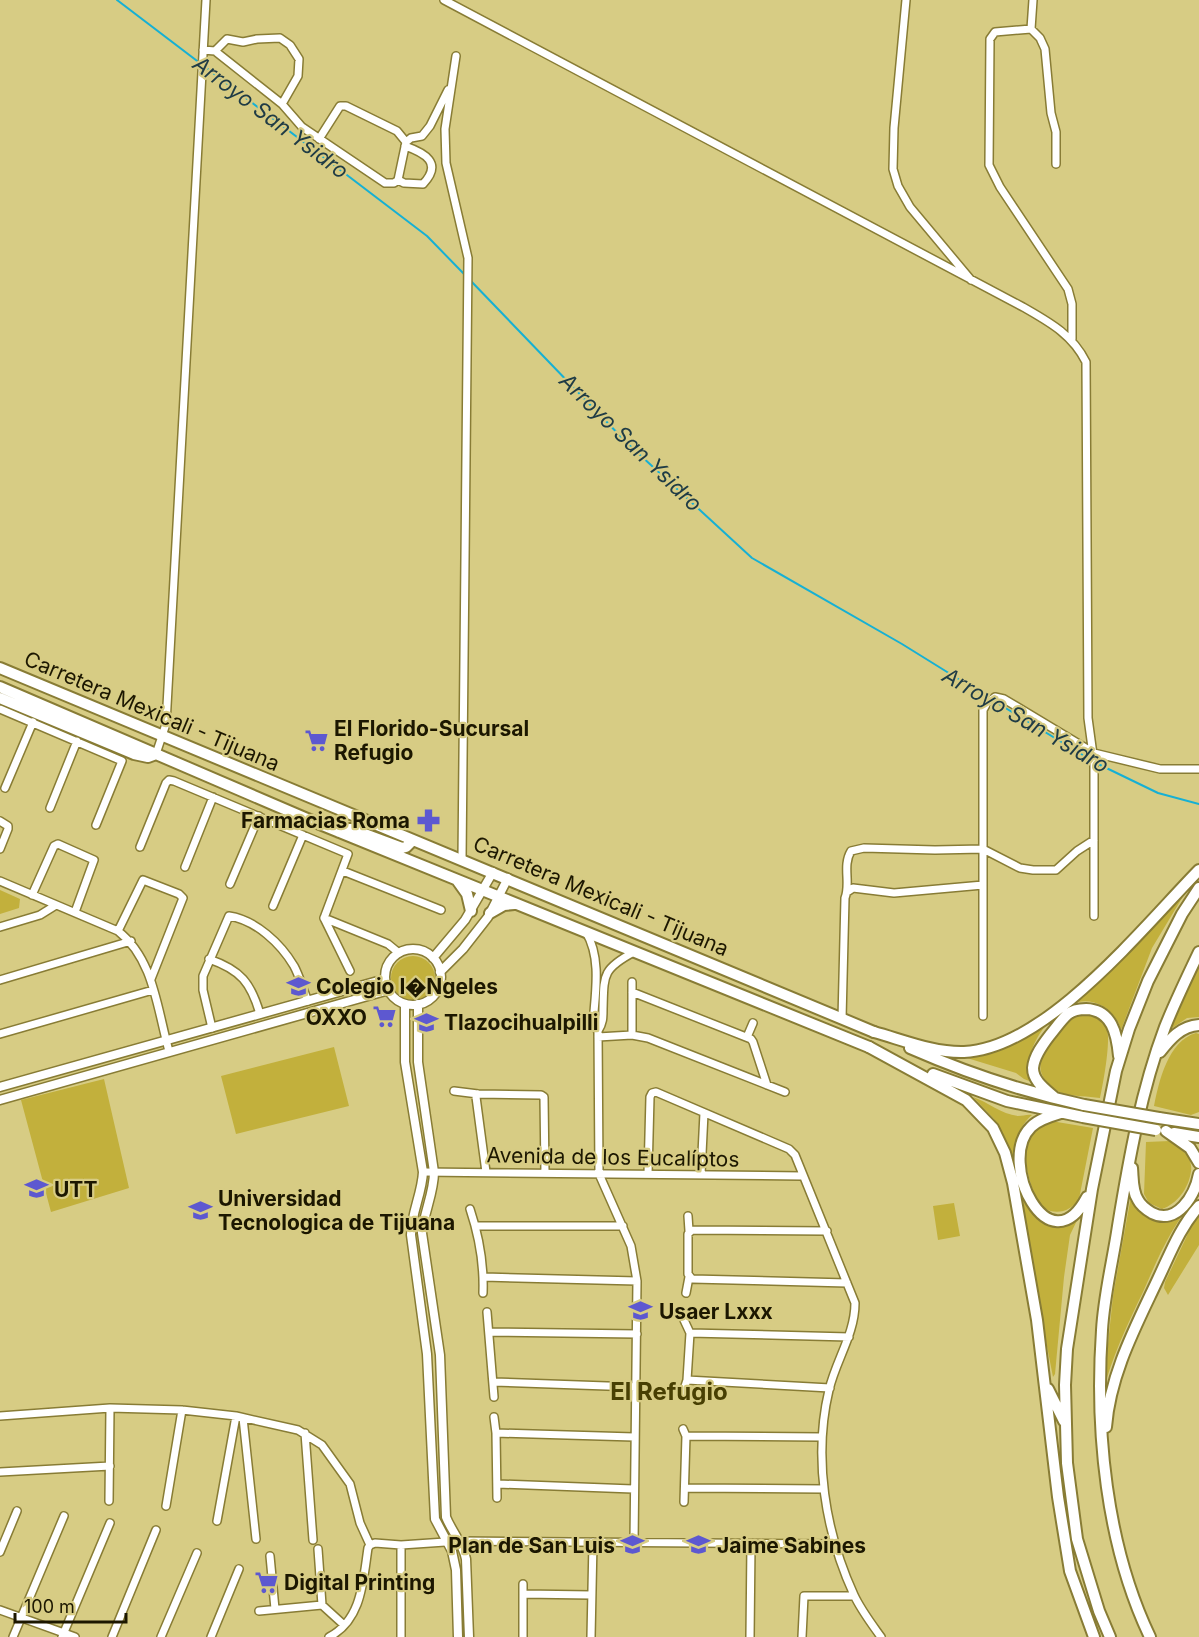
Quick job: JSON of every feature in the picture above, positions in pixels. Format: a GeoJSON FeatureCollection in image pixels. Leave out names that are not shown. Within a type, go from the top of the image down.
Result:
{"type":"FeatureCollection","features":[{"type":"Feature","properties":{"kind":"main road","name":"Carretera Mexicali - Tijuana"},"geometry":{"type":"LineString","coordinates":[[0,668],[508,878],[970,1073],[1084,1105],[1196,1122]]}},
{"type":"Feature","properties":{"kind":"main road","name":"Carretera Mexicali - Tijuana"},"geometry":{"type":"LineString","coordinates":[[0,687],[339,832],[966,1088],[1007,1101],[1062,1113],[1199,1137]]}},
{"type":"Feature","properties":{"kind":"main road"},"geometry":{"type":"LineString","coordinates":[[0,698],[134,754],[148,757],[156,753]]}},
{"type":"Feature","properties":{"kind":"main road"},"geometry":{"type":"LineString","coordinates":[[339,832],[351,829],[402,848],[413,840]]}},
{"type":"Feature","properties":{"kind":"main road"},"geometry":{"type":"LineString","coordinates":[[874,1032],[953,1052],[979,1050],[1008,1041],[1056,1010],[1090,981],[1119,955],[1199,870]]}},
{"type":"Feature","properties":{"kind":"main road"},"geometry":{"type":"LineString","coordinates":[[454,878],[466,894],[471,911]]}},
{"type":"Feature","properties":{"kind":"main road"},"geometry":{"type":"LineString","coordinates":[[1110,1637],[1077,1539],[1067,1463],[1067,1349],[1092,1189],[1119,1062],[1148,981],[1182,914],[1199,888]]}},
{"type":"Feature","properties":{"kind":"main road"},"geometry":{"type":"LineString","coordinates":[[490,913],[504,905],[519,905]]}},
{"type":"Feature","properties":{"kind":"main road"},"geometry":{"type":"LineString","coordinates":[[1150,1637],[1125,1566],[1110,1506],[1100,1421],[1102,1327],[1131,1150],[1154,1059],[1199,952]]}},
{"type":"Feature","properties":{"kind":"main road"},"geometry":{"type":"LineString","coordinates":[[1057,1099],[1038,1082],[1033,1068],[1042,1046],[1070,1013],[1082,1009],[1094,1010],[1110,1020],[1116,1034],[1119,1062]]}},
{"type":"Feature","properties":{"kind":"main road"},"geometry":{"type":"LineString","coordinates":[[1154,1059],[1181,1031],[1199,1025]]}},
{"type":"Feature","properties":{"kind":"main road"},"geometry":{"type":"LineString","coordinates":[[869,1047],[966,1100],[984,1117],[1000,1142],[1009,1165],[1037,1320],[1058,1497],[1070,1571],[1094,1637]]}},
{"type":"Feature","properties":{"kind":"main road"},"geometry":{"type":"LineString","coordinates":[[1062,1113],[1035,1124],[1022,1142],[1021,1170],[1030,1201],[1041,1215],[1048,1219],[1067,1220],[1078,1212],[1092,1189]]}},
{"type":"Feature","properties":{"kind":"main road"},"geometry":{"type":"LineString","coordinates":[[1161,1130],[1190,1148],[1199,1163]]}},
{"type":"Feature","properties":{"kind":"main road"},"geometry":{"type":"LineString","coordinates":[[1131,1150],[1134,1191],[1142,1205],[1156,1215],[1171,1215],[1177,1212],[1187,1202],[1199,1174]]}},
{"type":"Feature","properties":{"kind":"main road"},"geometry":{"type":"LineString","coordinates":[[1104,1460],[1108,1413],[1118,1367],[1178,1236],[1199,1206]]}},
{"type":"Feature","properties":{"kind":"main road"},"geometry":{"type":"LineString","coordinates":[[1044,1381],[1066,1424]]}},
{"type":"Feature","properties":{"kind":"main road"},"geometry":{"type":"LineString","coordinates":[[1058,1497],[1067,1463]]}},
{"type":"Feature","properties":{"kind":"street"},"geometry":{"type":"LineString","coordinates":[[156,753],[166,724],[206,0]]}},
{"type":"Feature","properties":{"kind":"street"},"geometry":{"type":"LineString","coordinates":[[444,0],[1041,318],[1059,328],[1072,339],[1086,362],[1088,718],[1094,753],[1094,916]]}},
{"type":"Feature","properties":{"kind":"street"},"geometry":{"type":"LineString","coordinates":[[906,0],[894,128],[893,169],[898,186],[910,207],[972,281]]}},
{"type":"Feature","properties":{"kind":"street"},"geometry":{"type":"LineString","coordinates":[[1033,0],[1031,29],[1046,49],[1051,113],[1056,132],[1056,164]]}},
{"type":"Feature","properties":{"kind":"street"},"geometry":{"type":"LineString","coordinates":[[1031,29],[995,32],[990,39],[989,165],[1000,187],[1068,289],[1072,304],[1072,339]]}},
{"type":"Feature","properties":{"kind":"street"},"geometry":{"type":"LineString","coordinates":[[215,51],[227,39],[243,42],[280,38],[290,45],[299,59],[298,76],[282,104]]}},
{"type":"Feature","properties":{"kind":"street"},"geometry":{"type":"LineString","coordinates":[[203,50],[215,51],[282,104],[302,127],[385,183],[394,183],[398,180],[406,144],[411,138],[422,136],[430,126],[452,82]]}},
{"type":"Feature","properties":{"kind":"street"},"geometry":{"type":"LineString","coordinates":[[456,56],[445,129],[446,163],[468,258],[462,859]]}},
{"type":"Feature","properties":{"kind":"street"},"geometry":{"type":"LineString","coordinates":[[319,140],[340,106],[346,106],[397,131],[406,144],[428,157],[432,170],[430,177],[423,184],[404,183],[398,180]]}},
{"type":"Feature","properties":{"kind":"street"},"geometry":{"type":"LineString","coordinates":[[983,1016],[983,710],[987,703],[995,697],[1004,699],[1094,753],[1160,769],[1199,769]]}},
{"type":"Feature","properties":{"kind":"street"},"geometry":{"type":"LineString","coordinates":[[0,709],[122,761],[96,825]]}},
{"type":"Feature","properties":{"kind":"street"},"geometry":{"type":"LineString","coordinates":[[5,789],[33,722]]}},
{"type":"Feature","properties":{"kind":"street"},"geometry":{"type":"LineString","coordinates":[[50,808],[77,741]]}},
{"type":"Feature","properties":{"kind":"street"},"geometry":{"type":"LineString","coordinates":[[140,847],[169,780],[348,854],[324,918],[350,971]]}},
{"type":"Feature","properties":{"kind":"street"},"geometry":{"type":"LineString","coordinates":[[185,867],[213,797]]}},
{"type":"Feature","properties":{"kind":"street"},"geometry":{"type":"LineString","coordinates":[[230,885],[259,816]]}},
{"type":"Feature","properties":{"kind":"street"},"geometry":{"type":"LineString","coordinates":[[0,821],[8,826],[8,829],[0,849]]}},
{"type":"Feature","properties":{"kind":"street"},"geometry":{"type":"LineString","coordinates":[[273,906],[303,835]]}},
{"type":"Feature","properties":{"kind":"street"},"geometry":{"type":"LineString","coordinates":[[848,892],[846,858],[851,850],[864,848],[983,849],[1020,868],[1056,870],[1077,851],[1094,840]]}},
{"type":"Feature","properties":{"kind":"street"},"geometry":{"type":"LineString","coordinates":[[32,895],[54,846],[58,844],[94,860],[75,912]]}},
{"type":"Feature","properties":{"kind":"street"},"geometry":{"type":"LineString","coordinates":[[343,871],[441,910]]}},
{"type":"Feature","properties":{"kind":"street"},"geometry":{"type":"LineString","coordinates":[[433,958],[471,911],[493,872]]}},
{"type":"Feature","properties":{"kind":"street"},"geometry":{"type":"LineString","coordinates":[[440,972],[463,949],[490,913],[508,878]]}},
{"type":"Feature","properties":{"kind":"street"},"geometry":{"type":"LineString","coordinates":[[118,931],[143,880],[179,894],[183,898],[151,979]]}},
{"type":"Feature","properties":{"kind":"street"},"geometry":{"type":"LineString","coordinates":[[0,881],[118,931],[131,941],[151,979],[169,1051]]}},
{"type":"Feature","properties":{"kind":"street"},"geometry":{"type":"LineString","coordinates":[[842,1019],[845,898],[848,892],[853,888],[894,893],[983,885]]}},
{"type":"Feature","properties":{"kind":"street"},"geometry":{"type":"LineString","coordinates":[[0,927],[40,915],[56,905]]}},
{"type":"Feature","properties":{"kind":"street"},"geometry":{"type":"LineString","coordinates":[[212,1028],[202,982],[209,959],[229,916],[254,925],[278,943],[294,967],[308,1001]]}},
{"type":"Feature","properties":{"kind":"street"},"geometry":{"type":"LineString","coordinates":[[324,918],[388,944],[399,953]]}},
{"type":"Feature","properties":{"kind":"street"},"geometry":{"type":"LineString","coordinates":[[586,932],[594,951],[596,973],[593,1024],[598,1034],[599,1174],[632,1246],[637,1281],[634,1543]]}},
{"type":"Feature","properties":{"kind":"street"},"geometry":{"type":"LineString","coordinates":[[0,980],[131,941]]}},
{"type":"Feature","properties":{"kind":"street"},"geometry":{"type":"LineString","coordinates":[[406,950],[421,950],[433,958],[440,972],[438,989],[433,996],[418,1004],[405,1004],[396,999],[385,979],[388,964],[399,953],[406,950]]}},
{"type":"Feature","properties":{"kind":"street"},"geometry":{"type":"LineString","coordinates":[[598,1034],[603,1024],[604,978],[608,970],[634,952]]}},
{"type":"Feature","properties":{"kind":"street"},"geometry":{"type":"LineString","coordinates":[[209,959],[231,969],[248,983],[255,996],[260,1014]]}},
{"type":"Feature","properties":{"kind":"street"},"geometry":{"type":"LineString","coordinates":[[0,1087],[385,979]]}},
{"type":"Feature","properties":{"kind":"street"},"geometry":{"type":"LineString","coordinates":[[632,982],[632,1035]]}},
{"type":"Feature","properties":{"kind":"street"},"geometry":{"type":"LineString","coordinates":[[0,1034],[153,990]]}},
{"type":"Feature","properties":{"kind":"street"},"geometry":{"type":"LineString","coordinates":[[0,1100],[389,990]]}},
{"type":"Feature","properties":{"kind":"street"},"geometry":{"type":"LineString","coordinates":[[632,992],[747,1037],[753,1042],[767,1084]]}},
{"type":"Feature","properties":{"kind":"street"},"geometry":{"type":"LineString","coordinates":[[405,1004],[405,1062],[423,1172],[422,1187],[411,1225],[411,1234],[427,1354],[435,1519],[452,1551],[456,1570],[458,1637]]}},
{"type":"Feature","properties":{"kind":"street"},"geometry":{"type":"LineString","coordinates":[[418,1004],[417,1062],[435,1172],[422,1233],[440,1355],[446,1516],[464,1549],[466,1559],[470,1637]]}},
{"type":"Feature","properties":{"kind":"street"},"geometry":{"type":"LineString","coordinates":[[747,1037],[753,1023]]}},
{"type":"Feature","properties":{"kind":"street"},"geometry":{"type":"LineString","coordinates":[[598,1034],[648,1038],[785,1092]]}},
{"type":"Feature","properties":{"kind":"street"},"geometry":{"type":"LineString","coordinates":[[454,1091],[544,1097],[544,1173]]}},
{"type":"Feature","properties":{"kind":"street"},"geometry":{"type":"LineString","coordinates":[[648,1174],[652,1093],[656,1092],[789,1149],[795,1155],[855,1303],[855,1314],[849,1337],[830,1389],[821,1437],[824,1489],[834,1544],[854,1596],[880,1637]]}},
{"type":"Feature","properties":{"kind":"street"},"geometry":{"type":"LineString","coordinates":[[478,1094],[476,1097],[486,1172]]}},
{"type":"Feature","properties":{"kind":"street"},"geometry":{"type":"LineString","coordinates":[[701,1174],[704,1113]]}},
{"type":"Feature","properties":{"kind":"street","name":"Avenida de los Eucalíptos"},"geometry":{"type":"LineString","coordinates":[[423,1172],[802,1176]]}},
{"type":"Feature","properties":{"kind":"street"},"geometry":{"type":"LineString","coordinates":[[470,1209],[476,1226],[484,1277],[483,1293]]}},
{"type":"Feature","properties":{"kind":"street"},"geometry":{"type":"LineString","coordinates":[[686,1293],[689,1277],[688,1216]]}},
{"type":"Feature","properties":{"kind":"street"},"geometry":{"type":"LineString","coordinates":[[476,1226],[623,1226]]}},
{"type":"Feature","properties":{"kind":"street"},"geometry":{"type":"LineString","coordinates":[[689,1231],[827,1231]]}},
{"type":"Feature","properties":{"kind":"street"},"geometry":{"type":"LineString","coordinates":[[484,1277],[637,1281]]}},
{"type":"Feature","properties":{"kind":"street"},"geometry":{"type":"LineString","coordinates":[[689,1277],[848,1283]]}},
{"type":"Feature","properties":{"kind":"street"},"geometry":{"type":"LineString","coordinates":[[488,1312],[494,1397]]}},
{"type":"Feature","properties":{"kind":"street"},"geometry":{"type":"LineString","coordinates":[[682,1395],[687,1380],[690,1334],[684,1320]]}},
{"type":"Feature","properties":{"kind":"street"},"geometry":{"type":"LineString","coordinates":[[490,1332],[637,1334]]}},
{"type":"Feature","properties":{"kind":"street"},"geometry":{"type":"LineString","coordinates":[[690,1334],[849,1337]]}},
{"type":"Feature","properties":{"kind":"street"},"geometry":{"type":"LineString","coordinates":[[687,1380],[830,1389]]}},
{"type":"Feature","properties":{"kind":"street"},"geometry":{"type":"LineString","coordinates":[[493,1382],[635,1387]]}},
{"type":"Feature","properties":{"kind":"street"},"geometry":{"type":"LineString","coordinates":[[109,1501],[110,1407]]}},
{"type":"Feature","properties":{"kind":"street"},"geometry":{"type":"LineString","coordinates":[[0,1416],[110,1407],[182,1410],[240,1417],[298,1430],[322,1445],[350,1484],[360,1523],[370,1545]]}},
{"type":"Feature","properties":{"kind":"street"},"geometry":{"type":"LineString","coordinates":[[166,1506],[182,1410]]}},
{"type":"Feature","properties":{"kind":"street"},"geometry":{"type":"LineString","coordinates":[[217,1521],[240,1417]]}},
{"type":"Feature","properties":{"kind":"street"},"geometry":{"type":"LineString","coordinates":[[240,1417],[255,1539]]}},
{"type":"Feature","properties":{"kind":"street"},"geometry":{"type":"LineString","coordinates":[[494,1417],[497,1498]]}},
{"type":"Feature","properties":{"kind":"street"},"geometry":{"type":"LineString","coordinates":[[684,1502],[684,1432],[821,1437]]}},
{"type":"Feature","properties":{"kind":"street"},"geometry":{"type":"LineString","coordinates":[[305,1433],[313,1540]]}},
{"type":"Feature","properties":{"kind":"street"},"geometry":{"type":"LineString","coordinates":[[496,1433],[634,1437]]}},
{"type":"Feature","properties":{"kind":"street"},"geometry":{"type":"LineString","coordinates":[[0,1472],[110,1466]]}},
{"type":"Feature","properties":{"kind":"street"},"geometry":{"type":"LineString","coordinates":[[498,1484],[633,1489]]}},
{"type":"Feature","properties":{"kind":"street"},"geometry":{"type":"LineString","coordinates":[[685,1488],[824,1489]]}},
{"type":"Feature","properties":{"kind":"street"},"geometry":{"type":"LineString","coordinates":[[0,1552],[17,1511]]}},
{"type":"Feature","properties":{"kind":"street"},"geometry":{"type":"LineString","coordinates":[[13,1637],[64,1516]]}},
{"type":"Feature","properties":{"kind":"street"},"geometry":{"type":"LineString","coordinates":[[63,1635],[111,1523]]}},
{"type":"Feature","properties":{"kind":"street"},"geometry":{"type":"LineString","coordinates":[[112,1637],[156,1530]]}},
{"type":"Feature","properties":{"kind":"street"},"geometry":{"type":"LineString","coordinates":[[329,1637],[352,1616],[360,1600],[368,1548],[375,1543],[401,1545],[460,1541],[834,1544]]}},
{"type":"Feature","properties":{"kind":"street"},"geometry":{"type":"LineString","coordinates":[[591,1637],[593,1542]]}},
{"type":"Feature","properties":{"kind":"street"},"geometry":{"type":"LineString","coordinates":[[750,1637],[751,1544]]}},
{"type":"Feature","properties":{"kind":"street"},"geometry":{"type":"LineString","coordinates":[[401,1545],[401,1637]]}},
{"type":"Feature","properties":{"kind":"street"},"geometry":{"type":"LineString","coordinates":[[318,1549],[322,1605],[344,1625]]}},
{"type":"Feature","properties":{"kind":"street"},"geometry":{"type":"LineString","coordinates":[[161,1637],[197,1553]]}},
{"type":"Feature","properties":{"kind":"street"},"geometry":{"type":"LineString","coordinates":[[270,1556],[275,1609]]}},
{"type":"Feature","properties":{"kind":"street"},"geometry":{"type":"LineString","coordinates":[[211,1637],[239,1569]]}},
{"type":"Feature","properties":{"kind":"street"},"geometry":{"type":"LineString","coordinates":[[523,1584],[523,1637]]}},
{"type":"Feature","properties":{"kind":"street"},"geometry":{"type":"LineString","coordinates":[[523,1594],[591,1595]]}},
{"type":"Feature","properties":{"kind":"street"},"geometry":{"type":"LineString","coordinates":[[802,1637],[804,1596],[854,1596]]}},
{"type":"Feature","properties":{"kind":"street"},"geometry":{"type":"LineString","coordinates":[[259,1611],[322,1605]]}},
{"type":"Feature","properties":{"kind":"street"},"geometry":{"type":"LineString","coordinates":[[0,1610],[63,1635],[75,1637]]}},
{"type":"Feature","properties":{"kind":"shaded area"},"geometry":{"type":"Polygon","coordinates":[[[1188,888],[1152,948],[1121,1030],[1113,1015],[1094,1002],[1078,1002],[1061,1010],[1044,1028],[1032,1050],[1029,1072],[1032,1082],[1016,1073],[954,1054],[1025,1035],[1188,888]]]}},
{"type":"Feature","properties":{"kind":"shaded area"},"geometry":{"type":"Polygon","coordinates":[[[0,890],[20,899],[19,908],[0,914],[0,890]]]}},
{"type":"Feature","properties":{"kind":"shaded area"},"geometry":{"type":"Polygon","coordinates":[[[413,956],[422,957],[429,962],[434,969],[434,987],[429,994],[422,999],[413,1000],[404,999],[397,994],[392,987],[391,978],[392,969],[397,962],[404,957],[413,956]]]}},
{"type":"Feature","properties":{"kind":"shaded area"},"geometry":{"type":"Polygon","coordinates":[[[1199,964],[1199,1017],[1187,1018],[1171,1029],[1199,964]]]}},
{"type":"Feature","properties":{"kind":"shaded area"},"geometry":{"type":"Polygon","coordinates":[[[1079,1013],[1099,1018],[1105,1023],[1107,1029],[1107,1059],[1100,1098],[1060,1092],[1047,1082],[1042,1073],[1040,1064],[1048,1044],[1063,1026],[1079,1013]]]}},
{"type":"Feature","properties":{"kind":"shaded area"},"geometry":{"type":"Polygon","coordinates":[[[1199,1034],[1199,1112],[1191,1115],[1154,1106],[1166,1063],[1178,1044],[1186,1037],[1199,1034]]]}},
{"type":"Feature","properties":{"kind":"shaded area"},"geometry":{"type":"Polygon","coordinates":[[[334,1047],[349,1106],[236,1134],[221,1076],[334,1047]]]}},
{"type":"Feature","properties":{"kind":"shaded area"},"geometry":{"type":"Polygon","coordinates":[[[104,1079],[129,1188],[51,1212],[21,1100],[104,1079]]]}},
{"type":"Feature","properties":{"kind":"shaded area"},"geometry":{"type":"Polygon","coordinates":[[[973,1097],[1012,1115],[1032,1115],[1023,1126],[1017,1140],[1015,1155],[1020,1186],[1035,1212],[1046,1221],[1082,1210],[1070,1235],[1053,1377],[1008,1147],[994,1119],[973,1097]]]}},
{"type":"Feature","properties":{"kind":"shaded area"},"geometry":{"type":"Polygon","coordinates":[[[1051,1121],[1093,1128],[1079,1199],[1072,1207],[1058,1212],[1042,1208],[1031,1186],[1026,1159],[1031,1135],[1039,1126],[1051,1121]]]}},
{"type":"Feature","properties":{"kind":"shaded area"},"geometry":{"type":"Polygon","coordinates":[[[1170,1141],[1189,1156],[1191,1169],[1188,1183],[1181,1194],[1173,1203],[1162,1209],[1149,1203],[1144,1194],[1146,1142],[1170,1141]]]}},
{"type":"Feature","properties":{"kind":"shaded area"},"geometry":{"type":"Polygon","coordinates":[[[1199,1182],[1199,1196],[1173,1229],[1160,1254],[1120,1341],[1103,1392],[1113,1296],[1131,1196],[1171,1217],[1199,1182]]]}},
{"type":"Feature","properties":{"kind":"shaded area"},"geometry":{"type":"Polygon","coordinates":[[[954,1203],[960,1236],[938,1240],[933,1206],[954,1203]]]}},
{"type":"Feature","properties":{"kind":"shaded area"},"geometry":{"type":"Polygon","coordinates":[[[1199,1215],[1199,1245],[1168,1295],[1164,1288],[1165,1282],[1199,1215]]]}},
{"type":"Feature","properties":{"kind":"waterway","name":"Arroyo San Ysidro"},"geometry":{"type":"LineString","coordinates":[[117,0],[427,236],[465,275]]}},
{"type":"Feature","properties":{"kind":"waterway","name":"Arroyo San Ysidro"},"geometry":{"type":"LineString","coordinates":[[469,279],[627,443],[752,558],[902,644],[989,698]]}},
{"type":"Feature","properties":{"kind":"waterway","name":"Arroyo San Ysidro"},"geometry":{"type":"LineString","coordinates":[[994,701],[1091,760]]}},
{"type":"Feature","properties":{"kind":"waterway","name":"Arroyo San Ysidro"},"geometry":{"type":"LineString","coordinates":[[1096,763],[1158,793],[1199,804]]}},
{"type":"Feature","properties":{"kind":"place","name":"El Florido-Sucursal Refugio"},"geometry":{"type":"Point","coordinates":[316,740]}},
{"type":"Feature","properties":{"kind":"place","name":"Farmacias Roma"},"geometry":{"type":"Point","coordinates":[428,820]}},
{"type":"Feature","properties":{"kind":"place","name":"Colegio I�Ngeles"},"geometry":{"type":"Point","coordinates":[298,986]}},
{"type":"Feature","properties":{"kind":"place","name":"OXXO"},"geometry":{"type":"Point","coordinates":[385,1017]}},
{"type":"Feature","properties":{"kind":"place","name":"Tlazocihualpilli"},"geometry":{"type":"Point","coordinates":[426,1022]}},
{"type":"Feature","properties":{"kind":"place","name":"UTT"},"geometry":{"type":"Point","coordinates":[36,1189]}},
{"type":"Feature","properties":{"kind":"place","name":"Universidad Tecnologica de Tijuana"},"geometry":{"type":"Point","coordinates":[200,1210]}},
{"type":"Feature","properties":{"kind":"place","name":"Usaer Lxxx"},"geometry":{"type":"Point","coordinates":[641,1311]}},
{"type":"Feature","properties":{"kind":"place","name":"Plan de San Luis"},"geometry":{"type":"Point","coordinates":[633,1545]}},
{"type":"Feature","properties":{"kind":"place","name":"Jaime Sabines"},"geometry":{"type":"Point","coordinates":[699,1545]}},
{"type":"Feature","properties":{"kind":"place","name":"Digital Printing"},"geometry":{"type":"Point","coordinates":[266,1582]}},
{"type":"Feature","properties":{"kind":"district","name":"El Refugio"},"geometry":{"type":"Point","coordinates":[669,1391]}}]}
